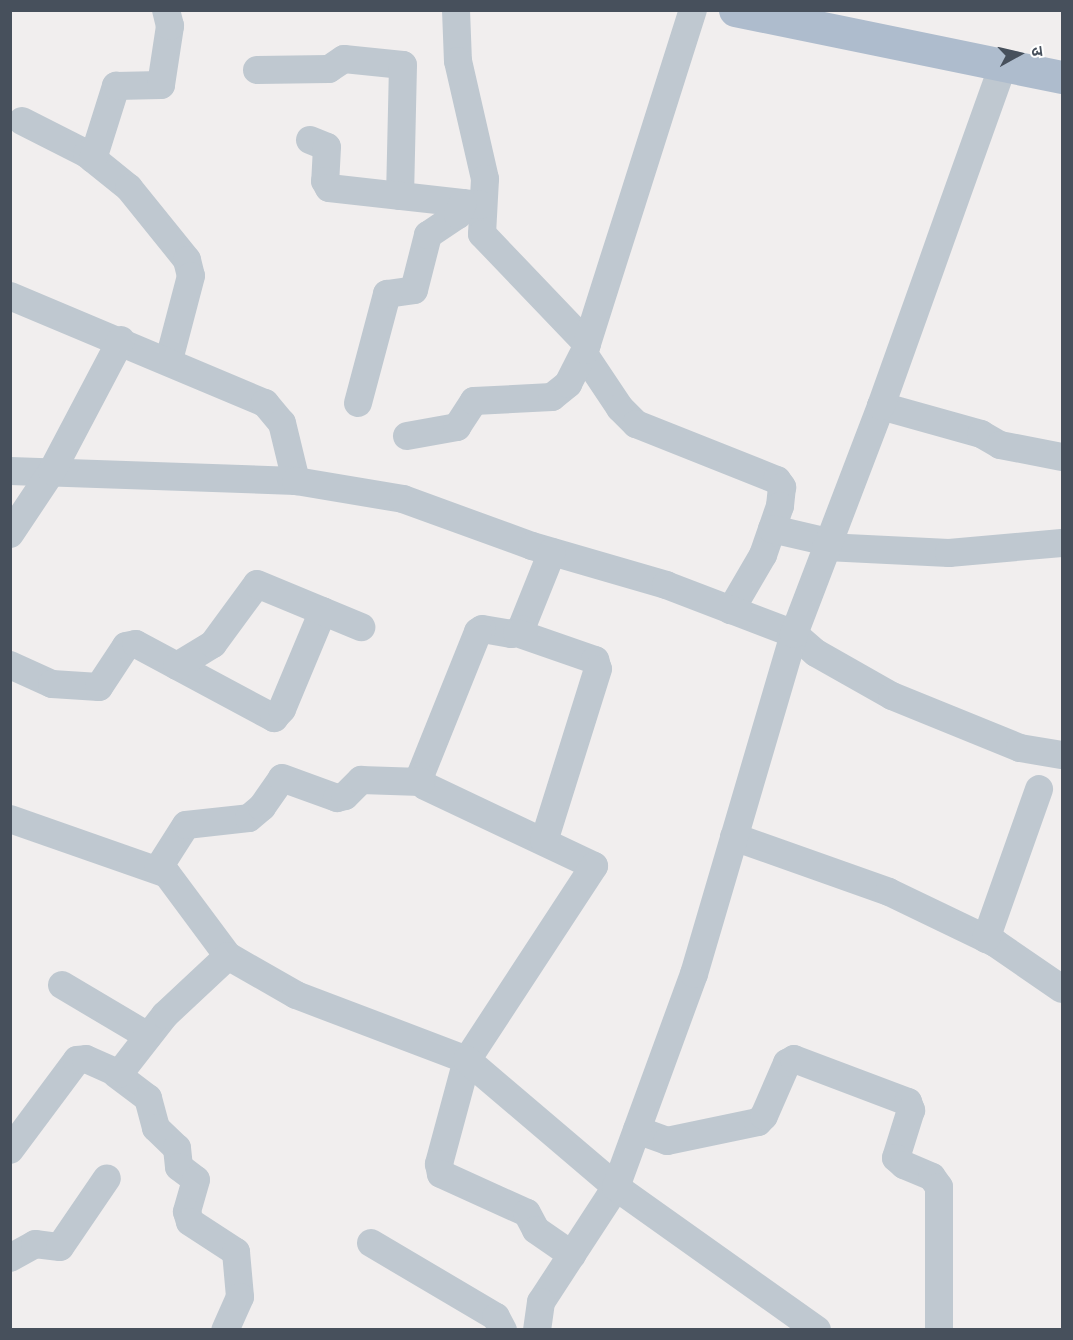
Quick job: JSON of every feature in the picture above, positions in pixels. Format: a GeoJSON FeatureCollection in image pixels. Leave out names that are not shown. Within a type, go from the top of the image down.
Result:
{"type":"FeatureCollection","features":[{"type":"Feature","properties":{"kind":"main road"},"geometry":{"type":"LineString","coordinates":[[735,10],[1062,77]]}},
{"type":"Feature","properties":{"kind":"street"},"geometry":{"type":"LineString","coordinates":[[93,159],[116,86],[161,85],[170,26],[166,10]]}},
{"type":"Feature","properties":{"kind":"street"},"geometry":{"type":"LineString","coordinates":[[358,403],[387,294],[414,290],[428,236],[473,204],[484,170],[458,61],[456,10]]}},
{"type":"Feature","properties":{"kind":"street"},"geometry":{"type":"LineString","coordinates":[[407,436],[457,426],[474,401],[558,395],[585,349],[693,10]]}},
{"type":"Feature","properties":{"kind":"street"},"geometry":{"type":"LineString","coordinates":[[256,70],[329,69],[344,59],[403,65],[400,196]]}},
{"type":"Feature","properties":{"kind":"street"},"geometry":{"type":"LineString","coordinates":[[537,1329],[541,1302],[616,1187],[694,974],[794,634],[881,406],[1003,65]]}},
{"type":"Feature","properties":{"kind":"street"},"geometry":{"type":"LineString","coordinates":[[22,121],[93,159],[134,192],[191,268],[169,360]]}},
{"type":"Feature","properties":{"kind":"street"},"geometry":{"type":"LineString","coordinates":[[310,140],[327,147],[326,181],[329,188],[473,204]]}},
{"type":"Feature","properties":{"kind":"street"},"geometry":{"type":"LineString","coordinates":[[473,204],[485,242],[585,349],[620,408],[636,424],[777,480],[783,494],[772,529],[756,568],[731,610]]}},
{"type":"Feature","properties":{"kind":"street"},"geometry":{"type":"LineString","coordinates":[[10,296],[169,360],[264,403],[282,423],[296,480]]}},
{"type":"Feature","properties":{"kind":"street"},"geometry":{"type":"LineString","coordinates":[[10,534],[52,471],[121,340]]}},
{"type":"Feature","properties":{"kind":"street"},"geometry":{"type":"LineString","coordinates":[[881,406],[981,434],[1000,445],[1062,458]]}},
{"type":"Feature","properties":{"kind":"street"},"geometry":{"type":"LineString","coordinates":[[10,471],[296,480],[403,500],[552,552],[666,585],[794,634],[816,653],[892,696],[1020,748],[1062,755]]}},
{"type":"Feature","properties":{"kind":"street"},"geometry":{"type":"LineString","coordinates":[[772,529],[827,545],[948,553],[1062,543]]}},
{"type":"Feature","properties":{"kind":"street"},"geometry":{"type":"LineString","coordinates":[[517,633],[552,552]]}},
{"type":"Feature","properties":{"kind":"street"},"geometry":{"type":"LineString","coordinates":[[177,666],[213,644],[257,584],[361,627]]}},
{"type":"Feature","properties":{"kind":"street"},"geometry":{"type":"LineString","coordinates":[[10,665],[52,684],[79,688],[105,684],[131,643],[274,718],[282,709],[323,611]]}},
{"type":"Feature","properties":{"kind":"street"},"geometry":{"type":"LineString","coordinates":[[421,782],[422,769],[478,632],[517,633],[595,660],[598,669],[544,841]]}},
{"type":"Feature","properties":{"kind":"street"},"geometry":{"type":"LineString","coordinates":[[158,869],[186,825],[249,818],[262,807],[282,778],[337,798],[345,796],[361,780],[421,782],[592,864],[594,869],[467,1060],[439,1164],[441,1174],[527,1213],[536,1230],[572,1255]]}},
{"type":"Feature","properties":{"kind":"street"},"geometry":{"type":"LineString","coordinates":[[986,939],[1039,789]]}},
{"type":"Feature","properties":{"kind":"street"},"geometry":{"type":"LineString","coordinates":[[10,819],[158,869],[171,878],[228,956],[296,995],[467,1060],[616,1187],[816,1329]]}},
{"type":"Feature","properties":{"kind":"street"},"geometry":{"type":"LineString","coordinates":[[734,837],[864,881],[986,939],[1062,989]]}},
{"type":"Feature","properties":{"kind":"street"},"geometry":{"type":"LineString","coordinates":[[116,1074],[122,1072],[165,1015],[228,956]]}},
{"type":"Feature","properties":{"kind":"street"},"geometry":{"type":"LineString","coordinates":[[62,985],[148,1036]]}},
{"type":"Feature","properties":{"kind":"street"},"geometry":{"type":"LineString","coordinates":[[10,1150],[76,1060],[86,1059],[116,1074],[148,1098],[156,1128],[177,1148],[179,1167],[196,1180],[187,1212],[190,1222],[236,1252],[240,1297],[225,1329]]}},
{"type":"Feature","properties":{"kind":"street"},"geometry":{"type":"LineString","coordinates":[[637,1130],[667,1141],[758,1122],[764,1116],[787,1063],[794,1059],[908,1102],[911,1110],[896,1158],[904,1165],[932,1177],[939,1187],[939,1329]]}},
{"type":"Feature","properties":{"kind":"street"},"geometry":{"type":"LineString","coordinates":[[10,1258],[35,1244],[60,1247],[107,1178]]}},
{"type":"Feature","properties":{"kind":"street"},"geometry":{"type":"LineString","coordinates":[[371,1244],[496,1317],[503,1329]]}}]}
